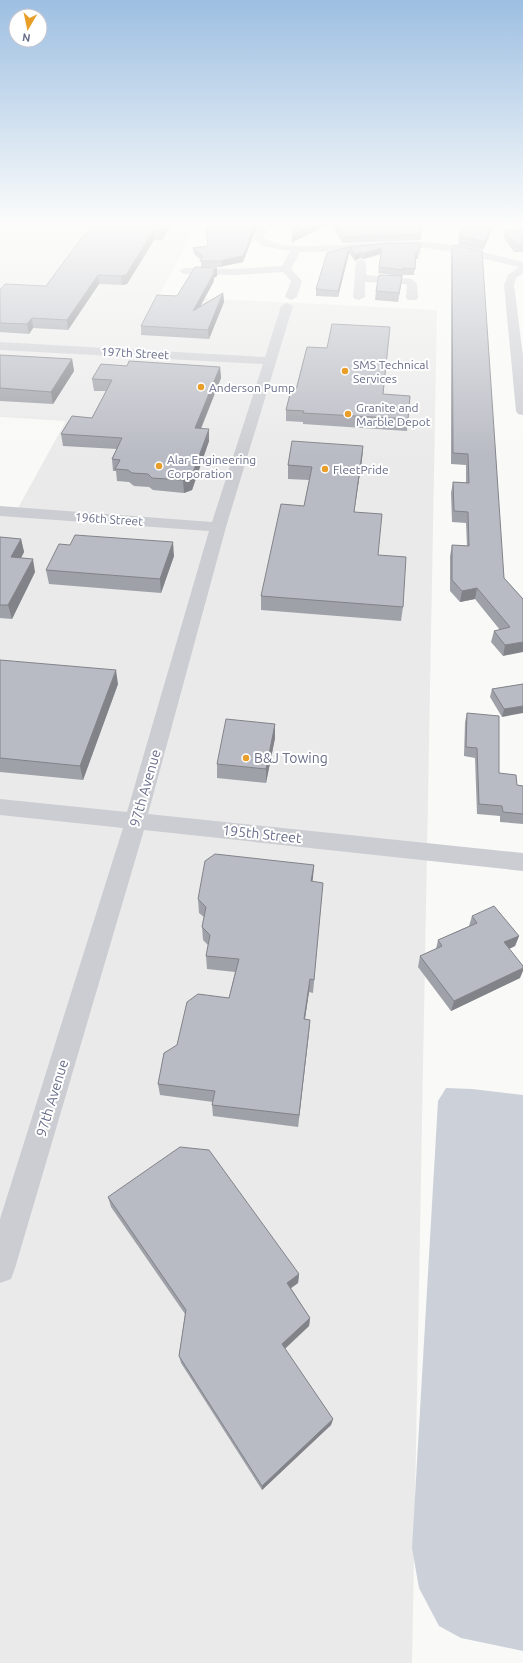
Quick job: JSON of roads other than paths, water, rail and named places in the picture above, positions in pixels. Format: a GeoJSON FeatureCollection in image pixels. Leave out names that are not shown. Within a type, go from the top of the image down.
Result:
{"type":"FeatureCollection","features":[{"type":"Feature","properties":{"kind":"street","name":"97th Avenue"},"geometry":{"type":"LineString","coordinates":[[0,1268],[136,820],[218,527],[290,301]]}},
{"type":"Feature","properties":{"kind":"street"},"geometry":{"type":"LineString","coordinates":[[511,301],[523,411]]}},
{"type":"Feature","properties":{"kind":"street","name":"197th Street"},"geometry":{"type":"LineString","coordinates":[[0,346],[270,361]]}},
{"type":"Feature","properties":{"kind":"street","name":"196th Street"},"geometry":{"type":"LineString","coordinates":[[0,511],[218,527]]}},
{"type":"Feature","properties":{"kind":"street","name":"195th Street"},"geometry":{"type":"LineString","coordinates":[[0,807],[136,820],[523,862]]}},
{"type":"Feature","properties":{"kind":"place","name":"SMS Technical Services"},"geometry":{"type":"Point","coordinates":[345,371]}},
{"type":"Feature","properties":{"kind":"place","name":"Anderson Pump"},"geometry":{"type":"Point","coordinates":[201,387]}},
{"type":"Feature","properties":{"kind":"place","name":"Granite and Marble Depot"},"geometry":{"type":"Point","coordinates":[348,414]}},
{"type":"Feature","properties":{"kind":"place","name":"Alar Engineering Corporation"},"geometry":{"type":"Point","coordinates":[159,466]}},
{"type":"Feature","properties":{"kind":"place","name":"FleetPride"},"geometry":{"type":"Point","coordinates":[325,469]}},
{"type":"Feature","properties":{"kind":"place","name":"B&J Towing"},"geometry":{"type":"Point","coordinates":[246,758]}}]}
